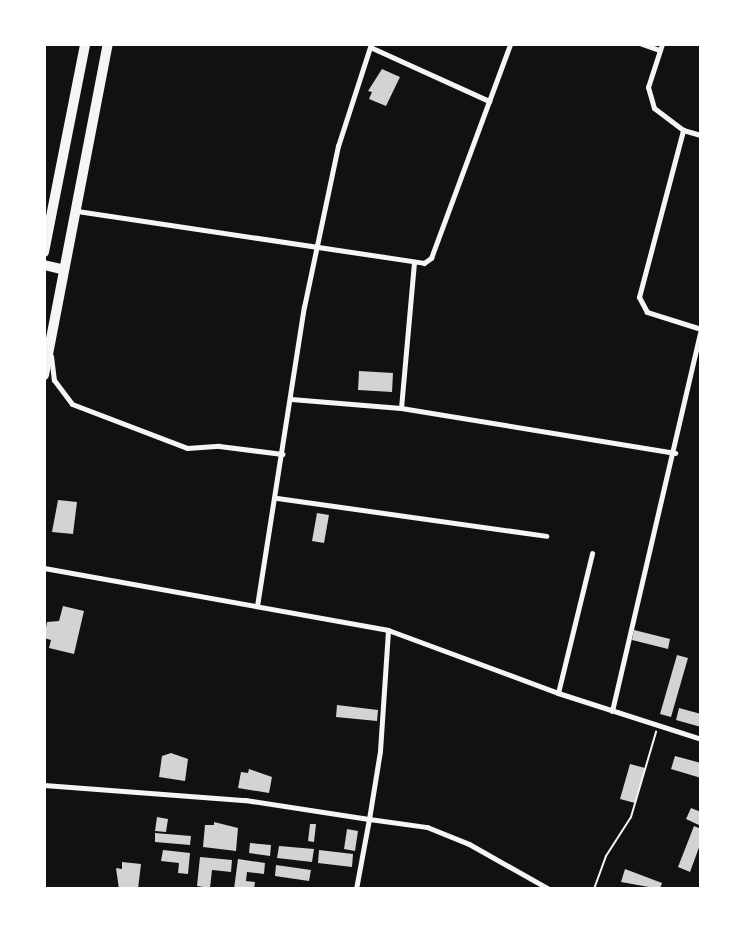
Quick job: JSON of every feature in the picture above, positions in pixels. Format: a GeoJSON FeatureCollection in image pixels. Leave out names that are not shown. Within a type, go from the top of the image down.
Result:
{"type":"FeatureCollection","features":[{"type":"Feature","properties":{"kind":"highway"},"geometry":{"type":"LineString","coordinates":[[44,252],[85,44]]}},
{"type":"Feature","properties":{"kind":"highway"},"geometry":{"type":"LineString","coordinates":[[44,374],[62,269],[77,211],[108,44]]}},
{"type":"Feature","properties":{"kind":"highway"},"geometry":{"type":"LineString","coordinates":[[44,265],[62,269]]}},
{"type":"Feature","properties":{"kind":"street"},"geometry":{"type":"LineString","coordinates":[[77,211],[414,263],[431,258],[510,44]]}},
{"type":"Feature","properties":{"kind":"street"},"geometry":{"type":"LineString","coordinates":[[642,44],[661,47],[648,87],[653,108],[683,131],[701,135]]}},
{"type":"Feature","properties":{"kind":"street"},"geometry":{"type":"LineString","coordinates":[[257,606],[277,498],[316,248],[349,100],[370,45],[489,101]]}},
{"type":"Feature","properties":{"kind":"street"},"geometry":{"type":"LineString","coordinates":[[612,711],[676,453],[701,329],[647,312],[639,297],[683,131]]}},
{"type":"Feature","properties":{"kind":"street"},"geometry":{"type":"LineString","coordinates":[[401,408],[414,263]]}},
{"type":"Feature","properties":{"kind":"street"},"geometry":{"type":"LineString","coordinates":[[50,343],[54,380],[72,404],[187,448],[219,446],[282,454]]}},
{"type":"Feature","properties":{"kind":"street"},"geometry":{"type":"LineString","coordinates":[[291,399],[401,408],[676,453]]}},
{"type":"Feature","properties":{"kind":"street"},"geometry":{"type":"LineString","coordinates":[[277,498],[546,536]]}},
{"type":"Feature","properties":{"kind":"street"},"geometry":{"type":"LineString","coordinates":[[558,693],[592,553]]}},
{"type":"Feature","properties":{"kind":"street"},"geometry":{"type":"LineString","coordinates":[[44,568],[388,630],[558,693],[701,739]]}},
{"type":"Feature","properties":{"kind":"street"},"geometry":{"type":"LineString","coordinates":[[356,889],[380,751],[388,630]]}},
{"type":"Feature","properties":{"kind":"street"},"geometry":{"type":"LineString","coordinates":[[44,785],[245,800],[427,827],[549,889]]}},
{"type":"Feature","properties":{"kind":"path"},"geometry":{"type":"LineString","coordinates":[[594,889],[607,856],[631,817],[658,725]]}},
{"type":"Feature","properties":{"kind":"building"},"geometry":{"type":"Polygon","coordinates":[[[382,69],[400,77],[386,106],[369,99],[372,92],[368,91],[382,69]]]}},
{"type":"Feature","properties":{"kind":"building"},"geometry":{"type":"Polygon","coordinates":[[[359,371],[393,373],[392,392],[358,390],[359,371]]]}},
{"type":"Feature","properties":{"kind":"building"},"geometry":{"type":"Polygon","coordinates":[[[58,500],[77,502],[73,534],[52,532],[58,500]]]}},
{"type":"Feature","properties":{"kind":"building"},"geometry":{"type":"Polygon","coordinates":[[[317,513],[329,515],[324,543],[312,541],[317,513]]]}},
{"type":"Feature","properties":{"kind":"building"},"geometry":{"type":"Polygon","coordinates":[[[63,606],[84,611],[74,654],[49,648],[51,640],[44,638],[47,622],[59,621],[63,606]]]}},
{"type":"Feature","properties":{"kind":"building"},"geometry":{"type":"Polygon","coordinates":[[[634,630],[670,639],[668,649],[632,640],[634,630]]]}},
{"type":"Feature","properties":{"kind":"building"},"geometry":{"type":"Polygon","coordinates":[[[677,655],[688,658],[671,717],[660,714],[677,655]]]}},
{"type":"Feature","properties":{"kind":"building"},"geometry":{"type":"Polygon","coordinates":[[[337,705],[378,710],[377,721],[336,717],[337,705]]]}},
{"type":"Feature","properties":{"kind":"building"},"geometry":{"type":"Polygon","coordinates":[[[679,708],[701,714],[701,727],[676,720],[679,708]]]}},
{"type":"Feature","properties":{"kind":"building"},"geometry":{"type":"Polygon","coordinates":[[[171,753],[188,759],[185,781],[159,777],[162,756],[171,753]]]}},
{"type":"Feature","properties":{"kind":"building"},"geometry":{"type":"Polygon","coordinates":[[[675,756],[701,763],[701,778],[671,769],[675,756]]]}},
{"type":"Feature","properties":{"kind":"building"},"geometry":{"type":"Polygon","coordinates":[[[630,764],[645,768],[635,803],[620,799],[630,764]]]}},
{"type":"Feature","properties":{"kind":"building"},"geometry":{"type":"Polygon","coordinates":[[[249,769],[272,777],[269,793],[238,788],[241,772],[248,773],[249,769]]]}},
{"type":"Feature","properties":{"kind":"building"},"geometry":{"type":"Polygon","coordinates":[[[691,808],[701,812],[701,826],[686,819],[691,808]]]}},
{"type":"Feature","properties":{"kind":"building"},"geometry":{"type":"Polygon","coordinates":[[[157,817],[168,819],[166,832],[155,831],[157,817]]]}},
{"type":"Feature","properties":{"kind":"building"},"geometry":{"type":"Polygon","coordinates":[[[214,822],[238,828],[236,851],[203,847],[205,825],[214,825],[214,822]]]}},
{"type":"Feature","properties":{"kind":"building"},"geometry":{"type":"Polygon","coordinates":[[[310,824],[316,824],[314,842],[308,841],[310,824]]]}},
{"type":"Feature","properties":{"kind":"building"},"geometry":{"type":"Polygon","coordinates":[[[694,826],[701,829],[701,842],[690,872],[678,867],[694,826]]]}},
{"type":"Feature","properties":{"kind":"building"},"geometry":{"type":"Polygon","coordinates":[[[347,829],[358,831],[355,851],[344,849],[347,829]]]}},
{"type":"Feature","properties":{"kind":"building"},"geometry":{"type":"Polygon","coordinates":[[[155,833],[191,836],[190,845],[155,842],[155,833]]]}},
{"type":"Feature","properties":{"kind":"building"},"geometry":{"type":"Polygon","coordinates":[[[250,843],[271,845],[270,856],[249,853],[250,843]]]}},
{"type":"Feature","properties":{"kind":"building"},"geometry":{"type":"Polygon","coordinates":[[[279,846],[314,849],[312,862],[277,858],[279,846]]]}},
{"type":"Feature","properties":{"kind":"building"},"geometry":{"type":"Polygon","coordinates":[[[163,850],[190,853],[188,874],[178,873],[179,863],[161,861],[163,850]]]}},
{"type":"Feature","properties":{"kind":"building"},"geometry":{"type":"Polygon","coordinates":[[[319,850],[353,854],[352,867],[318,863],[319,850]]]}},
{"type":"Feature","properties":{"kind":"building"},"geometry":{"type":"Polygon","coordinates":[[[200,857],[232,860],[231,872],[212,870],[210,888],[197,886],[200,857]]]}},
{"type":"Feature","properties":{"kind":"building"},"geometry":{"type":"Polygon","coordinates":[[[238,859],[265,863],[264,874],[247,872],[246,881],[255,882],[254,889],[234,889],[238,859]]]}},
{"type":"Feature","properties":{"kind":"building"},"geometry":{"type":"Polygon","coordinates":[[[122,862],[141,864],[138,889],[119,889],[116,868],[122,869],[122,862]]]}},
{"type":"Feature","properties":{"kind":"building"},"geometry":{"type":"Polygon","coordinates":[[[276,865],[311,870],[309,881],[275,876],[276,865]]]}},
{"type":"Feature","properties":{"kind":"building"},"geometry":{"type":"Polygon","coordinates":[[[625,869],[662,883],[660,889],[621,882],[625,869]]]}}]}
